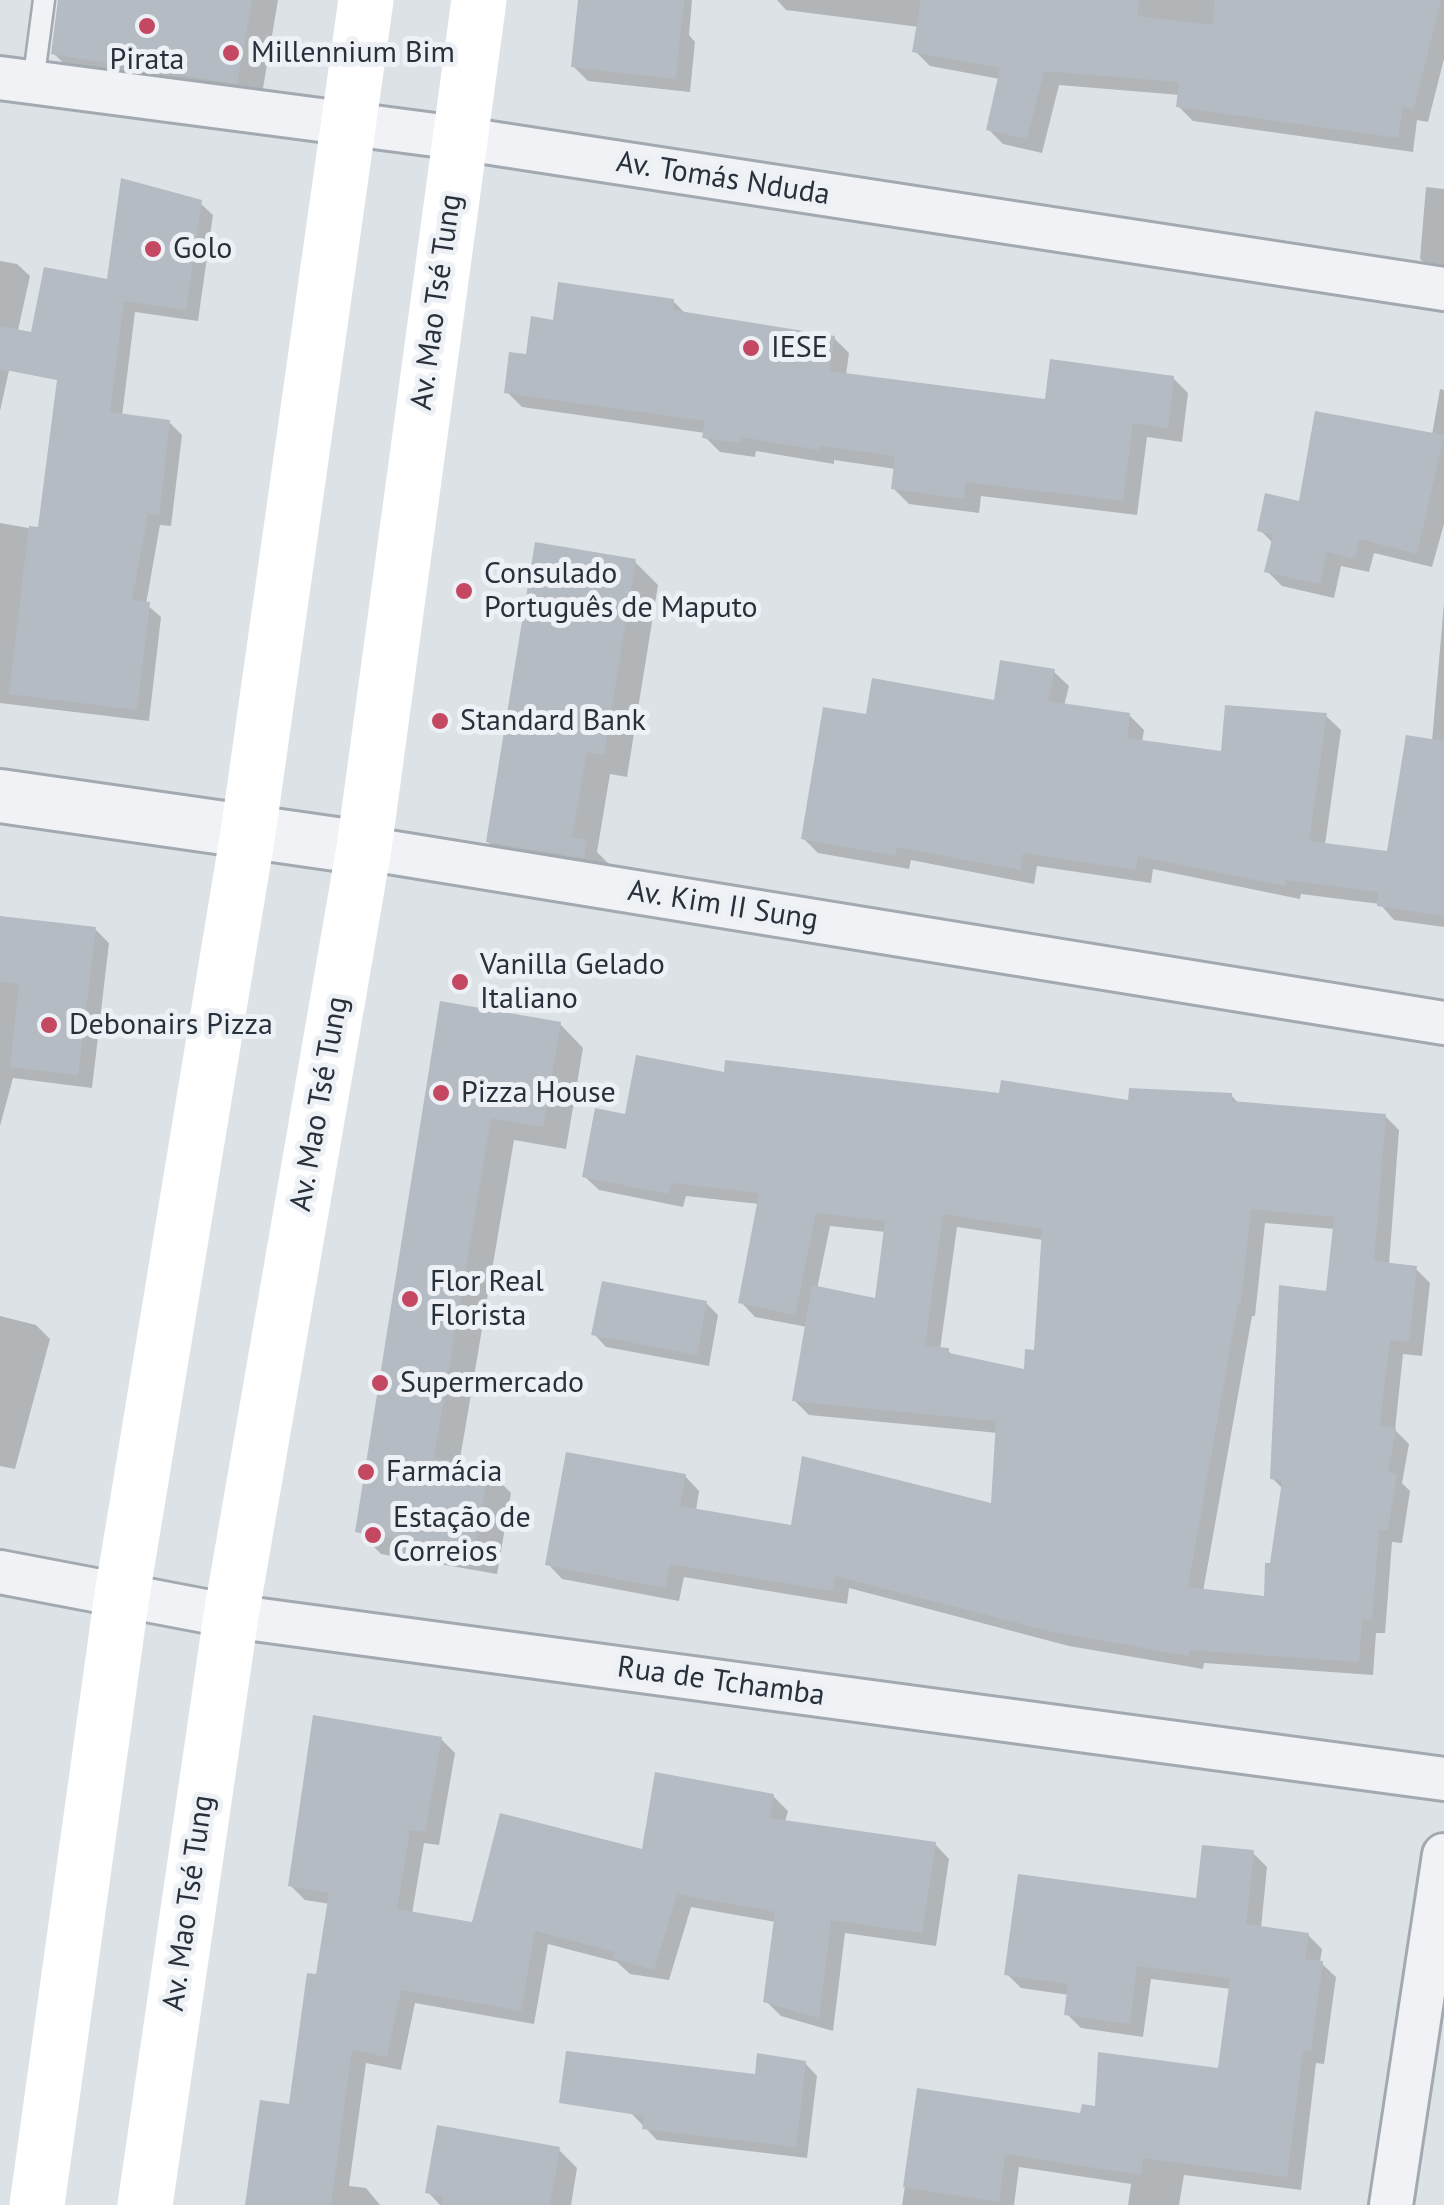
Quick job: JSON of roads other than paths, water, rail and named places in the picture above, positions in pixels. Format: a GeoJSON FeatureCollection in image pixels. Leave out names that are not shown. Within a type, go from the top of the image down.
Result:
{"type":"FeatureCollection","features":[{"type":"Feature","properties":{"kind":"main road"},"geometry":{"type":"LineString","coordinates":[[37,2205],[122,1595],[248,833],[366,0]]}},
{"type":"Feature","properties":{"kind":"main road","name":"Av. Mao Tsé Tung"},"geometry":{"type":"LineString","coordinates":[[145,2205],[231,1616],[364,848],[479,0]]}},
{"type":"Feature","properties":{"kind":"street","name":"Av. Tomás Nduda"},"geometry":{"type":"LineString","coordinates":[[16,81],[458,138],[1444,289]]}},
{"type":"Feature","properties":{"kind":"street","name":"Av. Kim II Sung"},"geometry":{"type":"LineString","coordinates":[[0,796],[364,848],[1444,1024]]}},
{"type":"Feature","properties":{"kind":"street","name":"Rua de Tchamba"},"geometry":{"type":"LineString","coordinates":[[0,1572],[231,1616],[1444,1778]]}},
{"type":"Feature","properties":{"kind":"street"},"geometry":{"type":"LineString","coordinates":[[1392,2205],[1444,1855]]}},
{"type":"Feature","properties":{"kind":"lane"},"geometry":{"type":"LineString","coordinates":[[16,81],[44,0]]}},
{"type":"Feature","properties":{"kind":"place","name":"Pirata"},"geometry":{"type":"Point","coordinates":[147,26]}},
{"type":"Feature","properties":{"kind":"place","name":"Millennium Bim"},"geometry":{"type":"Point","coordinates":[231,53]}},
{"type":"Feature","properties":{"kind":"place","name":"Golo"},"geometry":{"type":"Point","coordinates":[153,249]}},
{"type":"Feature","properties":{"kind":"place","name":"IESE"},"geometry":{"type":"Point","coordinates":[751,348]}},
{"type":"Feature","properties":{"kind":"place","name":"Consulado Português de Maputo"},"geometry":{"type":"Point","coordinates":[464,591]}},
{"type":"Feature","properties":{"kind":"place","name":"Standard Bank"},"geometry":{"type":"Point","coordinates":[440,721]}},
{"type":"Feature","properties":{"kind":"place","name":"Vanilla Gelado Italiano"},"geometry":{"type":"Point","coordinates":[460,982]}},
{"type":"Feature","properties":{"kind":"place","name":"Debonairs Pizza"},"geometry":{"type":"Point","coordinates":[49,1025]}},
{"type":"Feature","properties":{"kind":"place","name":"Pizza House"},"geometry":{"type":"Point","coordinates":[441,1093]}},
{"type":"Feature","properties":{"kind":"place","name":"Flor Real Florista"},"geometry":{"type":"Point","coordinates":[410,1299]}},
{"type":"Feature","properties":{"kind":"place","name":"Supermercado"},"geometry":{"type":"Point","coordinates":[380,1383]}},
{"type":"Feature","properties":{"kind":"place","name":"Farmácia"},"geometry":{"type":"Point","coordinates":[366,1472]}},
{"type":"Feature","properties":{"kind":"place","name":"Estação de Correios"},"geometry":{"type":"Point","coordinates":[373,1535]}}]}
